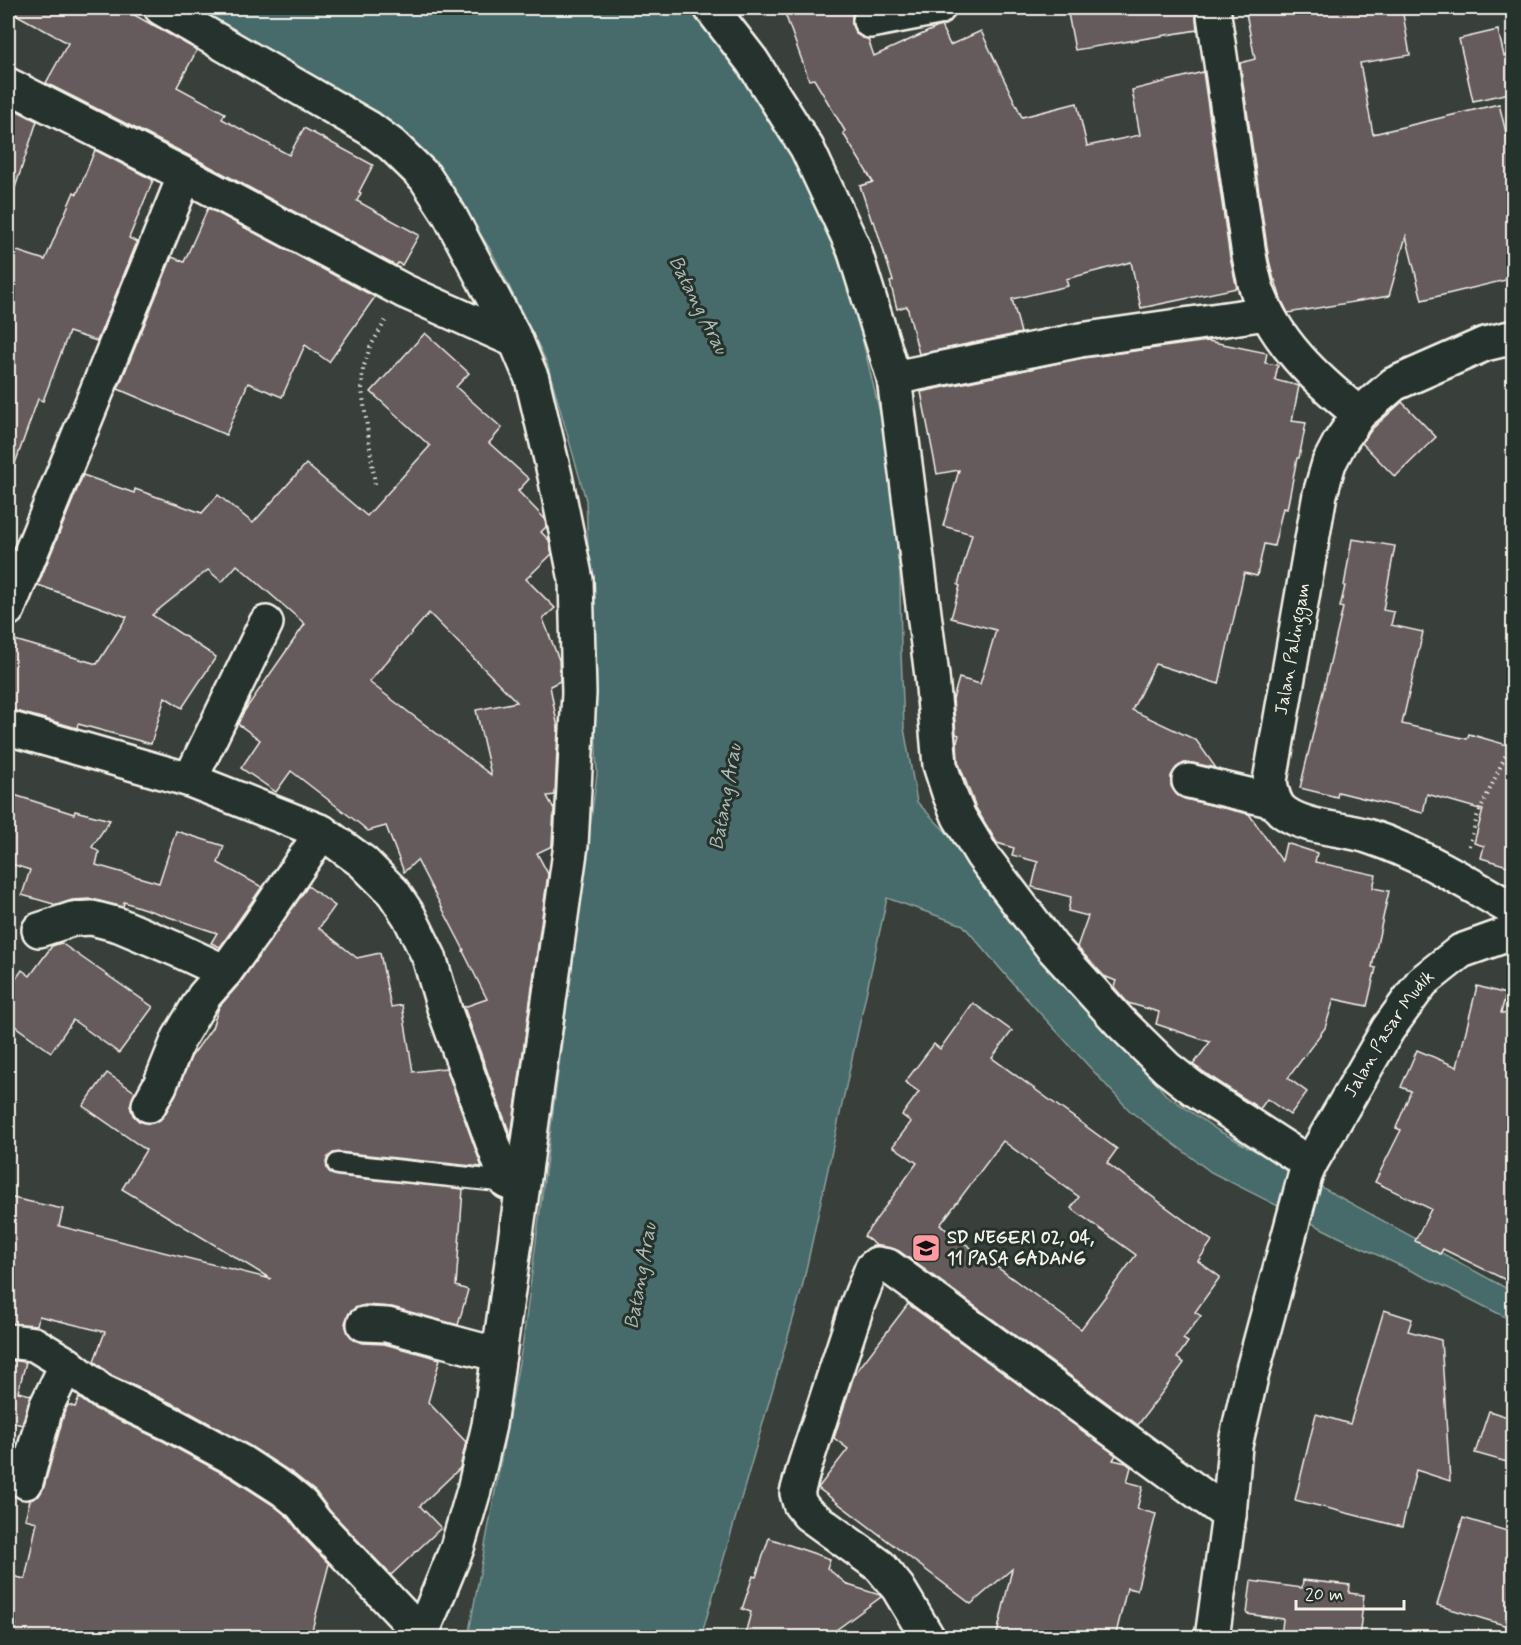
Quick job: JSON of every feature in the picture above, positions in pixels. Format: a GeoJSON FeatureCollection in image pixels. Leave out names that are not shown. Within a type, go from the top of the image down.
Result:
{"type":"FeatureCollection","features":[{"type":"Feature","properties":{"kind":"street"},"geometry":{"type":"LineString","coordinates":[[8,1341],[34,1344],[67,1364],[101,1391],[231,1456],[284,1490],[301,1504],[421,1636],[457,1548],[474,1490],[489,1425],[499,1355],[514,1185],[571,844],[579,693],[576,580],[532,379],[516,341],[449,214],[425,177],[392,145],[369,128],[161,8]]}},
{"type":"Feature","properties":{"kind":"street"},"geometry":{"type":"LineString","coordinates":[[711,8],[752,61],[807,148],[854,249],[894,378],[932,676],[940,765],[948,793],[959,818],[982,855],[1052,947],[1120,1022],[1167,1068],[1307,1170]]}},
{"type":"Feature","properties":{"kind":"street"},"geometry":{"type":"LineString","coordinates":[[870,21],[938,8]]}},
{"type":"Feature","properties":{"kind":"street"},"geometry":{"type":"LineString","coordinates":[[1213,8],[1249,255],[1256,287],[1281,339],[1325,386],[1359,414]]}},
{"type":"Feature","properties":{"kind":"street"},"geometry":{"type":"LineString","coordinates":[[8,85],[185,175],[404,291],[516,341]]}},
{"type":"Feature","properties":{"kind":"street"},"geometry":{"type":"LineString","coordinates":[[8,609],[185,175]]}},
{"type":"Feature","properties":{"kind":"street"},"geometry":{"type":"LineString","coordinates":[[894,378],[1080,340],[1267,313]]}},
{"type":"Feature","properties":{"kind":"street","name":"Jalan Palinggam"},"geometry":{"type":"LineString","coordinates":[[1274,801],[1270,781],[1320,494],[1329,463],[1359,414],[1394,384],[1485,344],[1514,337]]}},
{"type":"Feature","properties":{"kind":"street"},"geometry":{"type":"LineString","coordinates":[[190,780],[266,623]]}},
{"type":"Feature","properties":{"kind":"street"},"geometry":{"type":"LineString","coordinates":[[8,728],[190,780],[322,832],[363,862],[393,892],[409,916],[429,957],[445,1011],[514,1185]]}},
{"type":"Feature","properties":{"kind":"street"},"geometry":{"type":"LineString","coordinates":[[1189,781],[1274,801],[1284,813],[1304,822],[1367,836],[1406,850],[1514,910]]}},
{"type":"Feature","properties":{"kind":"street"},"geometry":{"type":"LineString","coordinates":[[149,1105],[160,1085],[179,1038],[204,996],[225,972],[259,925],[322,832]]}},
{"type":"Feature","properties":{"kind":"street"},"geometry":{"type":"LineString","coordinates":[[39,930],[73,919],[92,918],[129,929],[225,972]]}},
{"type":"Feature","properties":{"kind":"street","name":"Jalan Pasar Mudik"},"geometry":{"type":"LineString","coordinates":[[1212,1638],[1229,1515],[1235,1446],[1278,1271],[1307,1170],[1388,1029],[1422,982],[1461,951],[1503,936],[1514,935]]}},
{"type":"Feature","properties":{"kind":"street"},"geometry":{"type":"LineString","coordinates":[[928,1638],[898,1588],[880,1566],[807,1514],[800,1504],[797,1493],[858,1303],[872,1268],[877,1264],[888,1266],[1229,1515]]}},
{"type":"Feature","properties":{"kind":"street"},"geometry":{"type":"LineString","coordinates":[[364,1324],[387,1325],[499,1355]]}},
{"type":"Feature","properties":{"kind":"street"},"geometry":{"type":"LineString","coordinates":[[26,1482],[46,1407],[67,1364]]}},
{"type":"Feature","properties":{"kind":"lane"},"geometry":{"type":"LineString","coordinates":[[338,1164],[514,1185]]}},
{"type":"Feature","properties":{"kind":"path"},"geometry":{"type":"LineString","coordinates":[[375,484],[362,390],[363,369],[370,347],[404,291]]}},
{"type":"Feature","properties":{"kind":"path"},"geometry":{"type":"LineString","coordinates":[[1459,878],[1477,817],[1514,737]]}},
{"type":"Feature","properties":{"kind":"water","name":"Batang Arau"},"geometry":{"type":"Polygon","coordinates":[[[184,8],[698,8],[783,124],[851,292],[884,430],[900,575],[904,728],[917,802],[966,853],[1165,1094],[1219,1131],[1513,1292],[1513,1321],[1211,1172],[1130,1111],[1016,987],[963,925],[887,898],[802,1288],[701,1637],[468,1637],[523,1341],[597,774],[586,500],[547,363],[492,252],[442,175],[184,8]]]}},
{"type":"Feature","properties":{"kind":"building"},"geometry":{"type":"Polygon","coordinates":[[[8,8],[122,8],[197,50],[177,87],[225,113],[222,119],[289,155],[304,128],[373,165],[359,192],[361,193],[357,201],[419,235],[402,265],[398,263],[396,266],[194,158],[46,83],[68,43],[8,8]]]}},
{"type":"Feature","properties":{"kind":"building"},"geometry":{"type":"Polygon","coordinates":[[[783,8],[857,8],[852,15],[852,25],[856,34],[868,39],[874,56],[941,26],[950,45],[981,31],[1022,117],[1077,103],[1087,146],[1140,135],[1132,90],[1203,72],[1230,258],[1237,288],[1141,308],[1131,262],[1066,279],[1068,286],[1012,299],[1021,333],[919,354],[907,306],[897,309],[890,282],[893,281],[860,186],[873,182],[814,79],[809,80],[783,8]]]}},
{"type":"Feature","properties":{"kind":"building"},"geometry":{"type":"Polygon","coordinates":[[[1067,8],[1195,8],[1197,30],[1075,50],[1067,8]]]}},
{"type":"Feature","properties":{"kind":"building"},"geometry":{"type":"Polygon","coordinates":[[[1245,8],[1402,8],[1410,55],[1360,63],[1373,134],[1499,104],[1514,165],[1514,278],[1422,300],[1406,236],[1389,296],[1288,313],[1274,280],[1269,260],[1240,63],[1255,59],[1245,8]]]}},
{"type":"Feature","properties":{"kind":"building"},"geometry":{"type":"Polygon","coordinates":[[[1498,30],[1504,56],[1514,54],[1514,92],[1473,101],[1459,39],[1498,30]]]}},
{"type":"Feature","properties":{"kind":"building"},"geometry":{"type":"Polygon","coordinates":[[[8,106],[37,121],[13,194],[8,193],[8,106]]]}},
{"type":"Feature","properties":{"kind":"building"},"geometry":{"type":"Polygon","coordinates":[[[95,150],[153,180],[129,238],[137,242],[97,341],[69,332],[43,401],[38,399],[11,475],[8,474],[8,248],[45,260],[74,192],[77,194],[95,150]]]}},
{"type":"Feature","properties":{"kind":"building"},"geometry":{"type":"Polygon","coordinates":[[[208,208],[375,297],[329,362],[305,345],[282,397],[248,383],[226,435],[118,389],[172,257],[184,262],[208,208]]]}},
{"type":"Feature","properties":{"kind":"building"},"geometry":{"type":"Polygon","coordinates":[[[425,333],[469,373],[456,387],[502,428],[489,443],[529,479],[518,491],[545,519],[546,527],[541,532],[549,540],[552,554],[526,579],[555,608],[543,619],[559,660],[560,681],[550,686],[558,728],[555,795],[547,796],[554,809],[552,846],[537,853],[548,874],[511,1137],[464,1007],[487,999],[417,860],[404,872],[386,826],[368,831],[291,771],[276,792],[241,768],[260,740],[238,724],[243,713],[305,624],[237,565],[222,582],[208,570],[152,615],[216,657],[182,708],[165,697],[151,744],[78,724],[77,728],[8,710],[8,638],[97,664],[127,617],[38,585],[83,475],[134,493],[135,489],[202,513],[218,495],[253,523],[306,464],[367,516],[430,446],[371,392],[425,333]],[[429,613],[369,682],[491,775],[476,710],[517,702],[429,613]]]}},
{"type":"Feature","properties":{"kind":"building"},"geometry":{"type":"Polygon","coordinates":[[[1208,341],[1267,353],[1265,363],[1278,365],[1275,380],[1299,386],[1292,421],[1306,423],[1299,458],[1297,458],[1287,509],[1283,508],[1274,546],[1264,544],[1257,576],[1244,573],[1219,684],[1155,664],[1132,710],[1196,740],[1216,768],[1184,763],[1176,768],[1171,776],[1171,786],[1177,795],[1185,799],[1249,814],[1282,861],[1286,843],[1317,853],[1315,862],[1376,875],[1373,888],[1389,891],[1372,967],[1376,968],[1367,1006],[1334,999],[1325,1028],[1288,1078],[1307,1092],[1290,1115],[1267,1099],[1260,1109],[1193,1065],[1210,1042],[1156,1024],[1159,1012],[1128,1003],[1114,987],[1116,981],[1104,976],[1077,947],[1088,916],[1068,911],[1071,897],[1032,887],[1038,862],[1012,855],[1014,848],[997,843],[976,808],[958,761],[959,735],[956,734],[953,699],[959,678],[980,684],[996,630],[951,618],[972,534],[943,526],[959,470],[937,474],[921,392],[1083,358],[1208,341]]]}},
{"type":"Feature","properties":{"kind":"building"},"geometry":{"type":"Polygon","coordinates":[[[1402,402],[1436,437],[1395,477],[1362,443],[1372,429],[1402,402]]]}},
{"type":"Feature","properties":{"kind":"building"},"geometry":{"type":"Polygon","coordinates":[[[1352,539],[1395,546],[1383,610],[1394,612],[1391,625],[1423,632],[1402,724],[1467,739],[1469,734],[1514,747],[1514,868],[1481,858],[1484,846],[1474,843],[1483,810],[1427,794],[1423,813],[1338,792],[1337,797],[1300,788],[1343,608],[1340,607],[1352,539]]]}},
{"type":"Feature","properties":{"kind":"building"},"geometry":{"type":"Polygon","coordinates":[[[8,793],[74,814],[75,811],[110,820],[92,847],[99,852],[96,865],[159,883],[176,831],[224,846],[218,863],[262,887],[220,947],[211,943],[217,933],[124,902],[123,907],[91,899],[72,900],[57,905],[22,895],[30,870],[8,863],[8,793]]]}},
{"type":"Feature","properties":{"kind":"building"},"geometry":{"type":"Polygon","coordinates":[[[308,886],[335,906],[319,928],[357,958],[380,953],[391,1007],[402,1005],[413,1072],[446,1068],[482,1167],[339,1152],[333,1153],[326,1162],[327,1169],[331,1174],[337,1176],[463,1189],[456,1286],[468,1290],[458,1325],[392,1307],[365,1305],[349,1313],[345,1323],[348,1333],[354,1340],[384,1344],[440,1359],[428,1402],[466,1442],[460,1468],[420,1506],[441,1528],[391,1575],[330,1511],[316,1492],[294,1474],[250,1446],[180,1407],[111,1375],[94,1361],[105,1332],[39,1316],[37,1325],[8,1323],[8,1197],[63,1209],[59,1226],[271,1279],[122,1189],[146,1150],[83,1106],[107,1073],[135,1092],[130,1106],[133,1115],[139,1121],[149,1124],[159,1121],[176,1094],[191,1057],[212,1028],[219,1007],[240,983],[308,886]]]}},
{"type":"Feature","properties":{"kind":"building"},"geometry":{"type":"Polygon","coordinates":[[[61,943],[153,1007],[119,1053],[73,1020],[51,1052],[8,1021],[8,990],[22,970],[30,976],[52,946],[61,943]]]}},
{"type":"Feature","properties":{"kind":"building"},"geometry":{"type":"Polygon","coordinates":[[[1477,986],[1506,994],[1501,1013],[1514,1016],[1514,1284],[1443,1249],[1440,1254],[1415,1241],[1431,1209],[1375,1182],[1401,1130],[1396,1128],[1411,1091],[1401,1087],[1417,1050],[1457,1067],[1477,986]]]}},
{"type":"Feature","properties":{"kind":"building","name":"SD NEGERI 02, 04, 11 PASA GADANG"},"geometry":{"type":"Polygon","coordinates":[[[973,1003],[1012,1031],[992,1058],[1117,1149],[1107,1163],[1212,1241],[1198,1261],[1220,1277],[1195,1312],[1201,1316],[1183,1339],[1188,1342],[1177,1358],[1184,1363],[1138,1425],[899,1251],[877,1246],[864,1236],[917,1163],[893,1146],[911,1122],[902,1115],[919,1092],[905,1082],[934,1044],[940,1049],[973,1003]],[[1003,1141],[940,1225],[1081,1329],[1136,1255],[1071,1208],[1079,1197],[1003,1141]]]}},
{"type":"Feature","properties":{"kind":"building"},"geometry":{"type":"Polygon","coordinates":[[[908,1304],[1116,1455],[1113,1460],[1126,1463],[1131,1467],[1127,1482],[1143,1486],[1137,1509],[1156,1514],[1137,1590],[1127,1588],[1115,1638],[996,1638],[1012,1569],[971,1604],[818,1488],[848,1449],[834,1438],[854,1375],[908,1304]]]}},
{"type":"Feature","properties":{"kind":"building"},"geometry":{"type":"Polygon","coordinates":[[[1384,1310],[1412,1319],[1408,1331],[1441,1340],[1450,1481],[1416,1470],[1402,1527],[1295,1500],[1316,1414],[1350,1424],[1384,1310]]]}},
{"type":"Feature","properties":{"kind":"building"},"geometry":{"type":"Polygon","coordinates":[[[8,1360],[26,1362],[18,1392],[31,1395],[22,1425],[8,1421],[8,1360]]]}},
{"type":"Feature","properties":{"kind":"building"},"geometry":{"type":"Polygon","coordinates":[[[79,1398],[93,1408],[163,1441],[231,1478],[288,1517],[302,1536],[329,1564],[310,1638],[13,1638],[16,1624],[8,1622],[8,1575],[25,1579],[37,1522],[25,1519],[30,1500],[39,1496],[44,1487],[64,1414],[68,1405],[75,1407],[79,1398]]]}},
{"type":"Feature","properties":{"kind":"building"},"geometry":{"type":"Polygon","coordinates":[[[1489,1411],[1514,1419],[1514,1464],[1475,1453],[1489,1411]]]}},
{"type":"Feature","properties":{"kind":"building"},"geometry":{"type":"Polygon","coordinates":[[[1463,1518],[1514,1533],[1514,1628],[1437,1605],[1463,1518]]]}},
{"type":"Feature","properties":{"kind":"building"},"geometry":{"type":"Polygon","coordinates":[[[769,1538],[830,1559],[827,1568],[848,1585],[881,1597],[825,1638],[744,1638],[751,1612],[742,1609],[769,1538]]]}},
{"type":"Feature","properties":{"kind":"building"},"geometry":{"type":"Polygon","coordinates":[[[1303,1580],[1350,1585],[1349,1593],[1364,1595],[1359,1638],[1281,1638],[1283,1619],[1247,1614],[1251,1581],[1302,1588],[1303,1580]]]}},
{"type":"Feature","properties":{"kind":"place","name":"SD NEGERI 02, 04, 11 PASA GADANG"},"geometry":{"type":"Point","coordinates":[926,1248]}}]}
